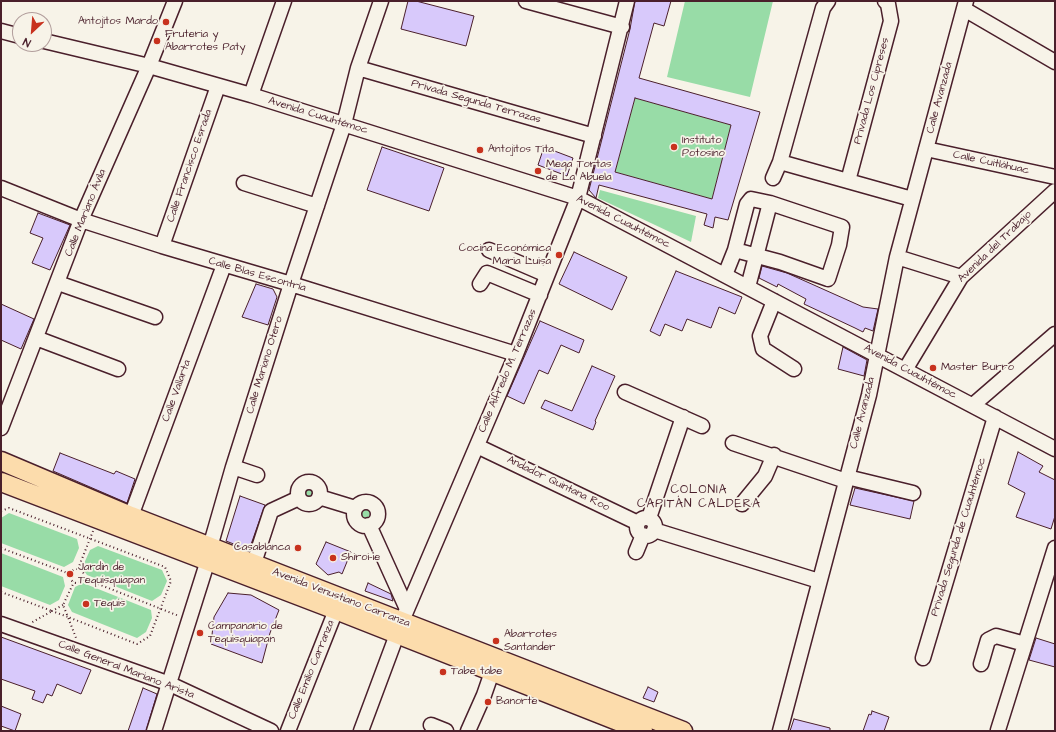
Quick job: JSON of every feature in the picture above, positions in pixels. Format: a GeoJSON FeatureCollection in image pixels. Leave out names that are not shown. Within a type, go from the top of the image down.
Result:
{"type":"FeatureCollection","features":[{"type":"Feature","properties":{"kind":"main road","name":"Avenida Venustiano Carranza"},"geometry":{"type":"LineString","coordinates":[[1,461],[131,516],[336,610],[402,621],[492,672],[644,731]]}},
{"type":"Feature","properties":{"kind":"main road","name":"Avenida Venustiano Carranza"},"geometry":{"type":"LineString","coordinates":[[1,482],[98,519],[209,553],[254,563],[683,731]]}},
{"type":"Feature","properties":{"kind":"street","name":"Calle Mariano Ávila"},"geometry":{"type":"LineString","coordinates":[[1,428],[81,220],[149,66],[174,1]]}},
{"type":"Feature","properties":{"kind":"street"},"geometry":{"type":"LineString","coordinates":[[251,95],[284,1]]}},
{"type":"Feature","properties":{"kind":"street","name":"Calle Mariano Otero"},"geometry":{"type":"LineString","coordinates":[[154,731],[170,684],[233,467],[344,124],[358,68],[381,1]]}},
{"type":"Feature","properties":{"kind":"street"},"geometry":{"type":"LineString","coordinates":[[526,1],[622,27]]}},
{"type":"Feature","properties":{"kind":"street","name":"Calle Alfredo M. Terrazas"},"geometry":{"type":"LineString","coordinates":[[361,731],[402,621],[516,354],[578,198],[622,27],[627,1]]}},
{"type":"Feature","properties":{"kind":"street"},"geometry":{"type":"LineString","coordinates":[[773,178],[780,162],[823,8],[828,1]]}},
{"type":"Feature","properties":{"kind":"street","name":"Privada Los Cipreses"},"geometry":{"type":"LineString","coordinates":[[848,181],[891,21],[888,4],[885,1]]}},
{"type":"Feature","properties":{"kind":"street"},"geometry":{"type":"LineString","coordinates":[[965,5],[1055,62]]}},
{"type":"Feature","properties":{"kind":"street","name":"Calle Avanzada"},"geometry":{"type":"LineString","coordinates":[[780,731],[869,395],[897,257],[965,5]]}},
{"type":"Feature","properties":{"kind":"street"},"geometry":{"type":"LineString","coordinates":[[1,31],[12,34]]}},
{"type":"Feature","properties":{"kind":"street","name":"Avenida Cuauhtémoc"},"geometry":{"type":"LineString","coordinates":[[52,43],[149,66],[251,95],[578,198],[1055,449]]}},
{"type":"Feature","properties":{"kind":"street","name":"Privada Segunda Terrazas"},"geometry":{"type":"LineString","coordinates":[[358,68],[594,136]]}},
{"type":"Feature","properties":{"kind":"street","name":"Calle Francisco Esrada"},"geometry":{"type":"LineString","coordinates":[[162,246],[218,86]]}},
{"type":"Feature","properties":{"kind":"street","name":"Calle Cuitláhuac"},"geometry":{"type":"LineString","coordinates":[[926,150],[1055,177]]}},
{"type":"Feature","properties":{"kind":"street"},"geometry":{"type":"LineString","coordinates":[[780,162],[912,199]]}},
{"type":"Feature","properties":{"kind":"street"},"geometry":{"type":"LineString","coordinates":[[244,183],[317,206]]}},
{"type":"Feature","properties":{"kind":"street","name":"Calle Blas Escontría"},"geometry":{"type":"LineString","coordinates":[[1,188],[81,220],[516,354]]}},
{"type":"Feature","properties":{"kind":"street","name":"Avenida del Trabajo"},"geometry":{"type":"LineString","coordinates":[[905,370],[961,277],[1055,191]]}},
{"type":"Feature","properties":{"kind":"street"},"geometry":{"type":"LineString","coordinates":[[725,275],[735,250],[746,204],[751,199],[770,203],[842,227],[839,245],[828,279],[758,255],[735,250]]}},
{"type":"Feature","properties":{"kind":"street"},"geometry":{"type":"LineString","coordinates":[[748,287],[758,255],[770,203]]}},
{"type":"Feature","properties":{"kind":"street"},"geometry":{"type":"LineString","coordinates":[[489,250],[548,275]]}},
{"type":"Feature","properties":{"kind":"street"},"geometry":{"type":"LineString","coordinates":[[897,257],[961,277]]}},
{"type":"Feature","properties":{"kind":"street","name":"Calle Vallarta"},"geometry":{"type":"LineString","coordinates":[[131,516],[224,265]]}},
{"type":"Feature","properties":{"kind":"street"},"geometry":{"type":"LineString","coordinates":[[480,284],[487,273],[540,295]]}},
{"type":"Feature","properties":{"kind":"street"},"geometry":{"type":"LineString","coordinates":[[58,283],[155,317]]}},
{"type":"Feature","properties":{"kind":"street"},"geometry":{"type":"LineString","coordinates":[[774,301],[760,336],[763,349],[794,369]]}},
{"type":"Feature","properties":{"kind":"street"},"geometry":{"type":"LineString","coordinates":[[973,405],[1055,334]]}},
{"type":"Feature","properties":{"kind":"street"},"geometry":{"type":"LineString","coordinates":[[36,338],[118,369]]}},
{"type":"Feature","properties":{"kind":"street"},"geometry":{"type":"LineString","coordinates":[[625,392],[702,426]]}},
{"type":"Feature","properties":{"kind":"street"},"geometry":{"type":"LineString","coordinates":[[636,552],[646,527],[683,417]]}},
{"type":"Feature","properties":{"kind":"street","name":"Privada Segunda de Cuauhtémoc"},"geometry":{"type":"LineString","coordinates":[[923,658],[995,417]]}},
{"type":"Feature","properties":{"kind":"street"},"geometry":{"type":"LineString","coordinates":[[733,443],[846,479],[913,494]]}},
{"type":"Feature","properties":{"kind":"street","name":"Andador Quintana Roo"},"geometry":{"type":"LineString","coordinates":[[477,446],[646,527],[819,581]]}},
{"type":"Feature","properties":{"kind":"street"},"geometry":{"type":"LineString","coordinates":[[742,504],[765,476],[774,455]]}},
{"type":"Feature","properties":{"kind":"street"},"geometry":{"type":"LineString","coordinates":[[233,467],[257,475]]}},
{"type":"Feature","properties":{"kind":"street"},"geometry":{"type":"LineString","coordinates":[[254,563],[271,511],[299,498],[299,488],[308,482],[318,487],[319,497],[356,508]]}},
{"type":"Feature","properties":{"kind":"street"},"geometry":{"type":"LineString","coordinates":[[365,502],[376,507],[377,518],[369,525],[361,525],[355,520],[356,508],[365,502]]}},
{"type":"Feature","properties":{"kind":"street"},"geometry":{"type":"LineString","coordinates":[[369,525],[402,621]]}},
{"type":"Feature","properties":{"kind":"street"},"geometry":{"type":"LineString","coordinates":[[998,730],[1055,548]]}},
{"type":"Feature","properties":{"kind":"street","name":"Calle Emilio Carranza"},"geometry":{"type":"LineString","coordinates":[[288,731],[336,610]]}},
{"type":"Feature","properties":{"kind":"street","name":"Calle General Mariano Arista"},"geometry":{"type":"LineString","coordinates":[[1,624],[170,684],[270,731]]}},
{"type":"Feature","properties":{"kind":"street"},"geometry":{"type":"LineString","coordinates":[[981,664],[988,640],[996,636],[1025,644]]}},
{"type":"Feature","properties":{"kind":"street"},"geometry":{"type":"LineString","coordinates":[[468,731],[484,695],[492,672]]}},
{"type":"Feature","properties":{"kind":"street"},"geometry":{"type":"LineString","coordinates":[[431,724],[446,731]]}},
{"type":"Feature","properties":{"kind":"path"},"geometry":{"type":"LineString","coordinates":[[1,511],[10,508],[165,567],[171,581],[150,636],[137,644],[1,592]]}},
{"type":"Feature","properties":{"kind":"path"},"geometry":{"type":"LineString","coordinates":[[78,569],[98,519]]}},
{"type":"Feature","properties":{"kind":"path"},"geometry":{"type":"LineString","coordinates":[[1,548],[70,574],[74,582]]}},
{"type":"Feature","properties":{"kind":"path"},"geometry":{"type":"LineString","coordinates":[[70,574],[73,570],[78,569],[83,572],[83,578]]}},
{"type":"Feature","properties":{"kind":"path"},"geometry":{"type":"LineString","coordinates":[[83,578],[188,620]]}},
{"type":"Feature","properties":{"kind":"path"},"geometry":{"type":"LineString","coordinates":[[74,582],[78,582],[83,578]]}},
{"type":"Feature","properties":{"kind":"path"},"geometry":{"type":"LineString","coordinates":[[18,630],[64,604],[74,582]]}},
{"type":"Feature","properties":{"kind":"path"},"geometry":{"type":"LineString","coordinates":[[64,604],[81,652]]}},
{"type":"Feature","properties":{"kind":"green space"},"geometry":{"type":"Polygon","coordinates":[[[685,1],[773,1],[750,97],[667,77],[685,1]]]}},
{"type":"Feature","properties":{"kind":"green space"},"geometry":{"type":"Polygon","coordinates":[[[635,98],[731,125],[712,199],[615,172],[635,98]]]}},
{"type":"Feature","properties":{"kind":"green space"},"geometry":{"type":"Polygon","coordinates":[[[600,190],[696,216],[691,242],[598,198],[600,190]]]}},
{"type":"Feature","properties":{"kind":"green space"},"geometry":{"type":"Polygon","coordinates":[[[309,484],[315,487],[318,493],[315,499],[309,502],[303,499],[300,493],[303,487],[309,484]]]}},
{"type":"Feature","properties":{"kind":"green space"},"geometry":{"type":"Polygon","coordinates":[[[366,504],[372,507],[375,513],[372,519],[366,522],[360,519],[357,513],[360,507],[366,504]]]}},
{"type":"Feature","properties":{"kind":"green space"},"geometry":{"type":"Polygon","coordinates":[[[9,513],[77,539],[79,548],[73,562],[64,567],[1,543],[1,518],[9,513]]]}},
{"type":"Feature","properties":{"kind":"green space"},"geometry":{"type":"Polygon","coordinates":[[[98,546],[162,570],[167,581],[161,595],[152,601],[87,575],[82,568],[90,550],[98,546]]]}},
{"type":"Feature","properties":{"kind":"green space"},"geometry":{"type":"Polygon","coordinates":[[[1,553],[63,577],[65,586],[59,600],[50,605],[1,586],[1,553]]]}},
{"type":"Feature","properties":{"kind":"green space"},"geometry":{"type":"Polygon","coordinates":[[[83,583],[151,610],[152,618],[146,632],[137,638],[72,612],[68,605],[75,587],[83,583]]]}},
{"type":"Feature","properties":{"kind":"building"},"geometry":{"type":"Polygon","coordinates":[[[408,1],[416,1],[474,16],[466,46],[401,29],[408,1]]]}},
{"type":"Feature","properties":{"kind":"building"},"geometry":{"type":"Polygon","coordinates":[[[635,1],[671,1],[664,26],[654,23],[639,78],[760,112],[728,220],[715,217],[713,228],[704,225],[707,214],[599,185],[596,198],[589,190],[630,29],[635,1]],[[635,98],[615,172],[712,199],[731,125],[635,98]]]}},
{"type":"Feature","properties":{"kind":"building"},"geometry":{"type":"Polygon","coordinates":[[[382,147],[444,168],[429,211],[367,190],[382,147]]]}},
{"type":"Feature","properties":{"kind":"building"},"geometry":{"type":"Polygon","coordinates":[[[544,147],[573,158],[567,176],[538,165],[544,147]]]}},
{"type":"Feature","properties":{"kind":"building"},"geometry":{"type":"Polygon","coordinates":[[[38,213],[70,225],[50,270],[32,263],[43,238],[30,233],[38,213]]]}},
{"type":"Feature","properties":{"kind":"building"},"geometry":{"type":"Polygon","coordinates":[[[574,252],[627,277],[612,310],[559,284],[574,252]]]}},
{"type":"Feature","properties":{"kind":"building"},"geometry":{"type":"Polygon","coordinates":[[[762,266],[787,273],[863,307],[878,309],[873,331],[865,328],[863,332],[804,304],[806,299],[778,284],[777,287],[759,278],[762,266]]]}},
{"type":"Feature","properties":{"kind":"building"},"geometry":{"type":"Polygon","coordinates":[[[676,271],[742,297],[735,314],[719,307],[711,328],[687,319],[682,331],[665,324],[660,336],[650,331],[676,271]]]}},
{"type":"Feature","properties":{"kind":"building"},"geometry":{"type":"Polygon","coordinates":[[[256,284],[273,289],[277,297],[268,325],[242,317],[256,284]]]}},
{"type":"Feature","properties":{"kind":"building"},"geometry":{"type":"Polygon","coordinates":[[[1,304],[34,319],[21,349],[1,340],[1,304]]]}},
{"type":"Feature","properties":{"kind":"building"},"geometry":{"type":"Polygon","coordinates":[[[540,321],[584,340],[579,353],[561,345],[548,374],[539,370],[524,404],[507,396],[540,321]]]}},
{"type":"Feature","properties":{"kind":"building"},"geometry":{"type":"Polygon","coordinates":[[[843,347],[867,360],[864,376],[838,369],[843,347]]]}},
{"type":"Feature","properties":{"kind":"building"},"geometry":{"type":"Polygon","coordinates":[[[592,366],[615,376],[595,421],[593,430],[541,408],[545,400],[572,411],[592,366]]]}},
{"type":"Feature","properties":{"kind":"building"},"geometry":{"type":"Polygon","coordinates":[[[1018,452],[1043,466],[1039,472],[1055,480],[1055,516],[1051,529],[1016,517],[1025,493],[1008,484],[1018,452]]]}},
{"type":"Feature","properties":{"kind":"building"},"geometry":{"type":"Polygon","coordinates":[[[60,453],[114,474],[116,471],[135,479],[127,503],[53,471],[60,453]]]}},
{"type":"Feature","properties":{"kind":"building"},"geometry":{"type":"Polygon","coordinates":[[[855,488],[914,501],[910,519],[850,505],[855,488]]]}},
{"type":"Feature","properties":{"kind":"building"},"geometry":{"type":"Polygon","coordinates":[[[240,496],[265,505],[249,550],[226,541],[240,496]]]}},
{"type":"Feature","properties":{"kind":"building","name":"Shiroi-ie"},"geometry":{"type":"Polygon","coordinates":[[[326,542],[351,552],[342,574],[339,572],[328,575],[316,564],[326,542]]]}},
{"type":"Feature","properties":{"kind":"building"},"geometry":{"type":"Polygon","coordinates":[[[368,583],[391,594],[393,601],[365,591],[368,583]]]}},
{"type":"Feature","properties":{"kind":"building"},"geometry":{"type":"Polygon","coordinates":[[[228,593],[251,595],[279,610],[270,633],[262,663],[211,644],[214,617],[228,593]]]}},
{"type":"Feature","properties":{"kind":"building"},"geometry":{"type":"Polygon","coordinates":[[[1,637],[91,670],[81,694],[57,684],[52,696],[47,694],[43,703],[32,699],[35,691],[1,679],[1,637]]]}},
{"type":"Feature","properties":{"kind":"building"},"geometry":{"type":"Polygon","coordinates":[[[1036,638],[1055,644],[1055,667],[1029,660],[1036,638]]]}},
{"type":"Feature","properties":{"kind":"building"},"geometry":{"type":"Polygon","coordinates":[[[648,687],[658,692],[654,702],[643,698],[648,687]]]}},
{"type":"Feature","properties":{"kind":"building"},"geometry":{"type":"Polygon","coordinates":[[[143,688],[157,694],[146,731],[128,731],[143,688]]]}},
{"type":"Feature","properties":{"kind":"building"},"geometry":{"type":"Polygon","coordinates":[[[1,706],[21,714],[15,731],[1,726],[1,706]]]}},
{"type":"Feature","properties":{"kind":"building"},"geometry":{"type":"Polygon","coordinates":[[[872,711],[889,717],[884,731],[863,731],[869,714],[871,715],[872,711]]]}},
{"type":"Feature","properties":{"kind":"building"},"geometry":{"type":"Polygon","coordinates":[[[794,719],[830,728],[830,731],[790,731],[794,719]]]}},
{"type":"Feature","properties":{"kind":"place","name":"Antojitos Mardo"},"geometry":{"type":"Point","coordinates":[166,22]}},
{"type":"Feature","properties":{"kind":"place","name":"Fruteria y Abarrotes Paty"},"geometry":{"type":"Point","coordinates":[157,41]}},
{"type":"Feature","properties":{"kind":"place","name":"Instituto Potosino"},"geometry":{"type":"Point","coordinates":[674,147]}},
{"type":"Feature","properties":{"kind":"place","name":"Antojitos Tita"},"geometry":{"type":"Point","coordinates":[480,150]}},
{"type":"Feature","properties":{"kind":"place","name":"Mega Tortas de La Abuela"},"geometry":{"type":"Point","coordinates":[538,171]}},
{"type":"Feature","properties":{"kind":"place","name":"Cocina Económica Maria Luisa"},"geometry":{"type":"Point","coordinates":[559,255]}},
{"type":"Feature","properties":{"kind":"place","name":"Master Burro"},"geometry":{"type":"Point","coordinates":[933,368]}},
{"type":"Feature","properties":{"kind":"place","name":"Casablanca"},"geometry":{"type":"Point","coordinates":[298,548]}},
{"type":"Feature","properties":{"kind":"place","name":"Shiroi-ie"},"geometry":{"type":"Point","coordinates":[333,558]}},
{"type":"Feature","properties":{"kind":"place","name":"Jardín de Tequisquiapan"},"geometry":{"type":"Point","coordinates":[70,574]}},
{"type":"Feature","properties":{"kind":"place","name":"Tequis"},"geometry":{"type":"Point","coordinates":[86,604]}},
{"type":"Feature","properties":{"kind":"place","name":"Campanario de Tequisquiapan"},"geometry":{"type":"Point","coordinates":[200,633]}},
{"type":"Feature","properties":{"kind":"place","name":"Abarrotes Santander"},"geometry":{"type":"Point","coordinates":[496,641]}},
{"type":"Feature","properties":{"kind":"place","name":"Tabe tabe"},"geometry":{"type":"Point","coordinates":[443,672]}},
{"type":"Feature","properties":{"kind":"place","name":"Banorte"},"geometry":{"type":"Point","coordinates":[488,702]}},
{"type":"Feature","properties":{"kind":"district","name":"COLONIA CAPITÁN CALDERA"},"geometry":{"type":"Point","coordinates":[699,497]}}]}
